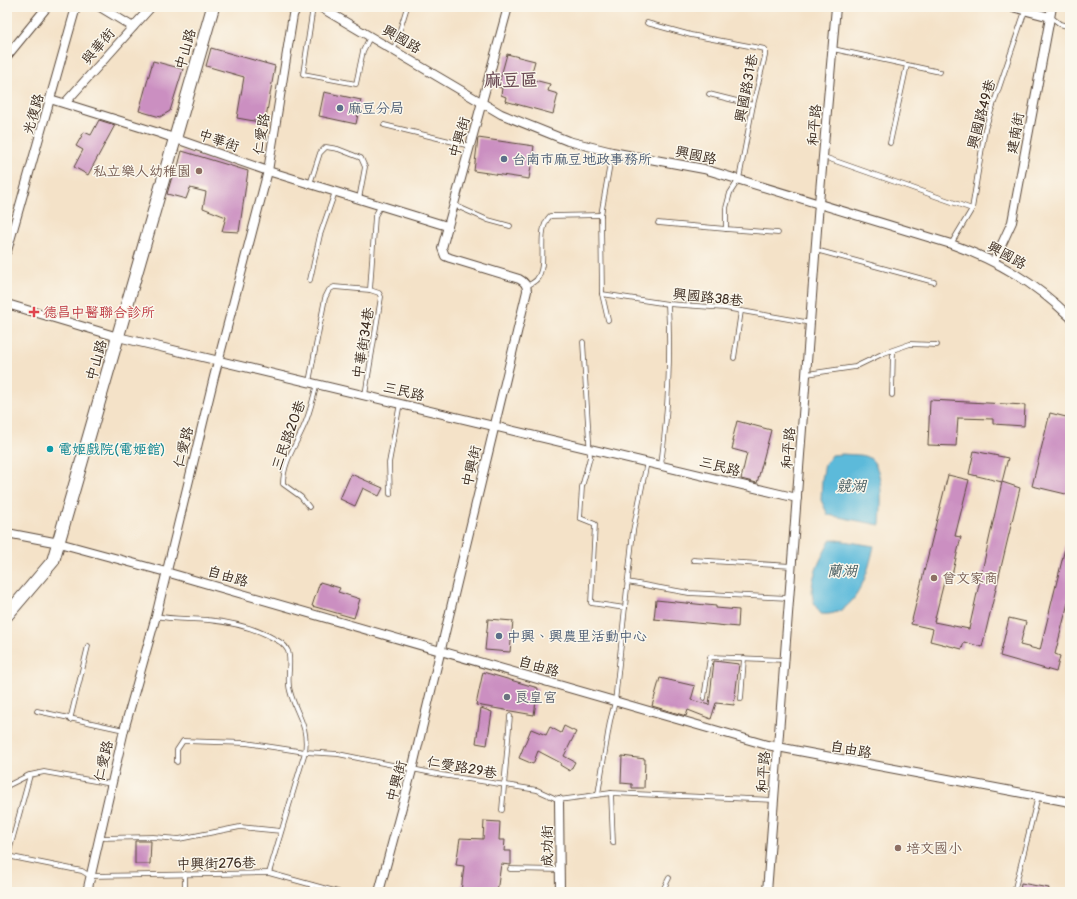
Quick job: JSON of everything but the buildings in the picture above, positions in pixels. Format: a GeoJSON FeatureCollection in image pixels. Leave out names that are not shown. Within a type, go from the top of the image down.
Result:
{"type":"FeatureCollection","features":[{"type":"Feature","properties":{"kind":"main road","name":"中山路"},"geometry":{"type":"LineString","coordinates":[[7,615],[53,561],[213,7]]}},
{"type":"Feature","properties":{"kind":"street"},"geometry":{"type":"LineString","coordinates":[[7,56],[47,7]]}},
{"type":"Feature","properties":{"kind":"street","name":"光復路"},"geometry":{"type":"LineString","coordinates":[[7,250],[9,235],[76,7]]}},
{"type":"Feature","properties":{"kind":"street"},"geometry":{"type":"LineString","coordinates":[[100,7],[133,26]]}},
{"type":"Feature","properties":{"kind":"street","name":"與華街"},"geometry":{"type":"LineString","coordinates":[[65,104],[151,7]]}},
{"type":"Feature","properties":{"kind":"street","name":"仁愛路"},"geometry":{"type":"LineString","coordinates":[[87,892],[124,730],[156,616],[218,361],[268,172],[293,15],[297,7]]}},
{"type":"Feature","properties":{"kind":"street","name":"興國路"},"geometry":{"type":"LineString","coordinates":[[320,7],[394,49],[501,114],[568,141],[612,152],[692,167],[739,179],[951,244],[994,261],[1032,284],[1070,317]]}},
{"type":"Feature","properties":{"kind":"street","name":"中興街"},"geometry":{"type":"LineString","coordinates":[[379,892],[412,770],[527,286],[519,279],[445,256],[442,248],[508,7]]}},
{"type":"Feature","properties":{"kind":"street","name":"和平路"},"geometry":{"type":"LineString","coordinates":[[767,892],[819,204],[836,7]]}},
{"type":"Feature","properties":{"kind":"street"},"geometry":{"type":"LineString","coordinates":[[1012,7],[1050,17]]}},
{"type":"Feature","properties":{"kind":"street","name":"建南街"},"geometry":{"type":"LineString","coordinates":[[994,261],[1012,222],[1052,7]]}},
{"type":"Feature","properties":{"kind":"street","name":"中華街"},"geometry":{"type":"LineString","coordinates":[[50,99],[174,138],[268,172],[447,226]]}},
{"type":"Feature","properties":{"kind":"street","name":"三民路"},"geometry":{"type":"LineString","coordinates":[[7,304],[118,337],[797,498]]}},
{"type":"Feature","properties":{"kind":"street","name":"自由路"},"geometry":{"type":"LineString","coordinates":[[7,533],[59,543],[166,572],[778,748],[1070,802]]}},
{"type":"Feature","properties":{"kind":"street","name":"成功街"},"geometry":{"type":"LineString","coordinates":[[559,800],[560,892]]}},
{"type":"Feature","properties":{"kind":"lane"},"geometry":{"type":"LineString","coordinates":[[313,7],[303,74],[356,84],[363,51],[370,36]]}},
{"type":"Feature","properties":{"kind":"lane"},"geometry":{"type":"LineString","coordinates":[[394,49],[407,7]]}},
{"type":"Feature","properties":{"kind":"lane","name":"興國路49巷"},"geometry":{"type":"LineString","coordinates":[[951,244],[972,209],[985,130],[1025,10]]}},
{"type":"Feature","properties":{"kind":"lane"},"geometry":{"type":"LineString","coordinates":[[1050,17],[1060,24],[1070,27]]}},
{"type":"Feature","properties":{"kind":"lane","name":"興國路31巷"},"geometry":{"type":"LineString","coordinates":[[647,23],[691,35],[765,49],[765,56],[753,105],[739,179],[730,193],[728,200],[726,229]]}},
{"type":"Feature","properties":{"kind":"lane"},"geometry":{"type":"LineString","coordinates":[[833,48],[940,72]]}},
{"type":"Feature","properties":{"kind":"lane"},"geometry":{"type":"LineString","coordinates":[[890,143],[907,65]]}},
{"type":"Feature","properties":{"kind":"lane"},"geometry":{"type":"LineString","coordinates":[[709,94],[753,105]]}},
{"type":"Feature","properties":{"kind":"lane"},"geometry":{"type":"LineString","coordinates":[[384,125],[470,146]]}},
{"type":"Feature","properties":{"kind":"lane"},"geometry":{"type":"LineString","coordinates":[[310,184],[320,153],[326,147],[338,149],[361,158],[365,167],[359,200]]}},
{"type":"Feature","properties":{"kind":"lane"},"geometry":{"type":"LineString","coordinates":[[608,320],[602,294],[601,215],[612,152]]}},
{"type":"Feature","properties":{"kind":"lane"},"geometry":{"type":"LineString","coordinates":[[824,157],[972,209]]}},
{"type":"Feature","properties":{"kind":"lane"},"geometry":{"type":"LineString","coordinates":[[310,280],[320,235],[336,192]]}},
{"type":"Feature","properties":{"kind":"lane"},"geometry":{"type":"LineString","coordinates":[[454,204],[488,220],[510,226]]}},
{"type":"Feature","properties":{"kind":"lane","name":"中華街34巷"},"geometry":{"type":"LineString","coordinates":[[365,395],[381,297],[379,293],[370,290],[375,216],[380,207]]}},
{"type":"Feature","properties":{"kind":"lane"},"geometry":{"type":"LineString","coordinates":[[527,286],[537,280],[540,272],[543,232],[546,219],[550,216],[601,215]]}},
{"type":"Feature","properties":{"kind":"lane"},"geometry":{"type":"LineString","coordinates":[[658,223],[778,233]]}},
{"type":"Feature","properties":{"kind":"lane"},"geometry":{"type":"LineString","coordinates":[[816,250],[934,282]]}},
{"type":"Feature","properties":{"kind":"lane","name":"三民路20巷"},"geometry":{"type":"LineString","coordinates":[[309,507],[301,497],[283,484],[283,477],[294,444],[304,426],[313,383],[324,298],[329,290],[334,287],[370,290]]}},
{"type":"Feature","properties":{"kind":"lane","name":"興國路38巷"},"geometry":{"type":"LineString","coordinates":[[602,294],[668,304],[725,308],[811,323]]}},
{"type":"Feature","properties":{"kind":"lane"},"geometry":{"type":"LineString","coordinates":[[661,465],[668,394],[670,343],[668,304]]}},
{"type":"Feature","properties":{"kind":"lane"},"geometry":{"type":"LineString","coordinates":[[734,358],[741,311]]}},
{"type":"Feature","properties":{"kind":"lane"},"geometry":{"type":"LineString","coordinates":[[584,342],[590,457],[582,487],[580,518],[595,524],[592,603],[625,608]]}},
{"type":"Feature","properties":{"kind":"lane"},"geometry":{"type":"LineString","coordinates":[[807,374],[855,367],[884,353],[910,344],[937,345]]}},
{"type":"Feature","properties":{"kind":"lane"},"geometry":{"type":"LineString","coordinates":[[892,394],[893,351]]}},
{"type":"Feature","properties":{"kind":"lane"},"geometry":{"type":"LineString","coordinates":[[390,494],[388,463],[400,403]]}},
{"type":"Feature","properties":{"kind":"lane"},"geometry":{"type":"LineString","coordinates":[[598,794],[610,721],[615,702],[633,531],[647,462]]}},
{"type":"Feature","properties":{"kind":"lane"},"geometry":{"type":"LineString","coordinates":[[693,560],[792,566]]}},
{"type":"Feature","properties":{"kind":"lane"},"geometry":{"type":"LineString","coordinates":[[627,582],[689,593],[789,598]]}},
{"type":"Feature","properties":{"kind":"lane"},"geometry":{"type":"LineString","coordinates":[[156,616],[208,620],[248,626],[283,643],[289,653],[287,682],[292,701],[301,718],[307,738],[305,752],[269,873]]}},
{"type":"Feature","properties":{"kind":"lane"},"geometry":{"type":"LineString","coordinates":[[70,720],[88,646]]}},
{"type":"Feature","properties":{"kind":"lane"},"geometry":{"type":"LineString","coordinates":[[704,698],[710,657],[785,660]]}},
{"type":"Feature","properties":{"kind":"lane"},"geometry":{"type":"LineString","coordinates":[[741,699],[744,658]]}},
{"type":"Feature","properties":{"kind":"lane"},"geometry":{"type":"LineString","coordinates":[[37,712],[124,730]]}},
{"type":"Feature","properties":{"kind":"lane","name":"仁愛路29巷"},"geometry":{"type":"LineString","coordinates":[[502,810],[510,716]]}},
{"type":"Feature","properties":{"kind":"lane","name":"仁愛路29巷"},"geometry":{"type":"LineString","coordinates":[[177,762],[177,750],[183,741],[246,743],[305,752],[338,754],[412,770],[537,790],[559,800]]}},
{"type":"Feature","properties":{"kind":"lane"},"geometry":{"type":"LineString","coordinates":[[7,786],[30,775],[44,772],[112,784]]}},
{"type":"Feature","properties":{"kind":"lane"},"geometry":{"type":"LineString","coordinates":[[7,858],[30,775]]}},
{"type":"Feature","properties":{"kind":"lane"},"geometry":{"type":"LineString","coordinates":[[611,793],[613,843]]}},
{"type":"Feature","properties":{"kind":"lane"},"geometry":{"type":"LineString","coordinates":[[559,800],[611,793],[774,800]]}},
{"type":"Feature","properties":{"kind":"lane"},"geometry":{"type":"LineString","coordinates":[[1014,892],[1038,796]]}},
{"type":"Feature","properties":{"kind":"lane"},"geometry":{"type":"LineString","coordinates":[[99,838],[153,837],[180,839],[240,827],[281,830]]}},
{"type":"Feature","properties":{"kind":"lane","name":"中興街276巷"},"geometry":{"type":"LineString","coordinates":[[7,858],[82,872],[90,876],[269,873],[338,892]]}},
{"type":"Feature","properties":{"kind":"lane"},"geometry":{"type":"LineString","coordinates":[[510,869],[560,870]]}},
{"type":"Feature","properties":{"kind":"lane"},"geometry":{"type":"LineString","coordinates":[[185,874],[185,892]]}},
{"type":"Feature","properties":{"kind":"lane"},"geometry":{"type":"LineString","coordinates":[[662,892],[669,878]]}},
{"type":"Feature","properties":{"kind":"lane"},"geometry":{"type":"LineString","coordinates":[[311,892],[312,884]]}},
{"type":"Feature","properties":{"kind":"water","name":"競湖"},"geometry":{"type":"Polygon","coordinates":[[[843,454],[868,457],[877,469],[881,488],[880,525],[828,515],[821,500],[822,479],[825,464],[832,455],[843,454]]]}},
{"type":"Feature","properties":{"kind":"water","name":"蘭湖"},"geometry":{"type":"Polygon","coordinates":[[[831,539],[874,546],[864,580],[852,601],[843,609],[833,613],[821,614],[815,605],[812,596],[812,586],[817,567],[831,539]]]}},
{"type":"Feature","properties":{"kind":"place","name":"麻豆分局"},"geometry":{"type":"Point","coordinates":[340,108]}},
{"type":"Feature","properties":{"kind":"place","name":"台南市麻豆地政事務所"},"geometry":{"type":"Point","coordinates":[504,159]}},
{"type":"Feature","properties":{"kind":"place","name":"私立樂人幼稚園"},"geometry":{"type":"Point","coordinates":[199,171]}},
{"type":"Feature","properties":{"kind":"place","name":"德昌中醫聯合診所"},"geometry":{"type":"Point","coordinates":[34,312]}},
{"type":"Feature","properties":{"kind":"place","name":"電姬戲院(電姬館)"},"geometry":{"type":"Point","coordinates":[50,449]}},
{"type":"Feature","properties":{"kind":"place","name":"曾文家商"},"geometry":{"type":"Point","coordinates":[934,578]}},
{"type":"Feature","properties":{"kind":"place","name":"中興、興農里活動中心"},"geometry":{"type":"Point","coordinates":[499,636]}},
{"type":"Feature","properties":{"kind":"place","name":"良皇宮"},"geometry":{"type":"Point","coordinates":[507,697]}},
{"type":"Feature","properties":{"kind":"place","name":"培文國小"},"geometry":{"type":"Point","coordinates":[898,848]}},
{"type":"Feature","properties":{"kind":"district","name":"麻豆區"},"geometry":{"type":"Point","coordinates":[511,80]}}]}
